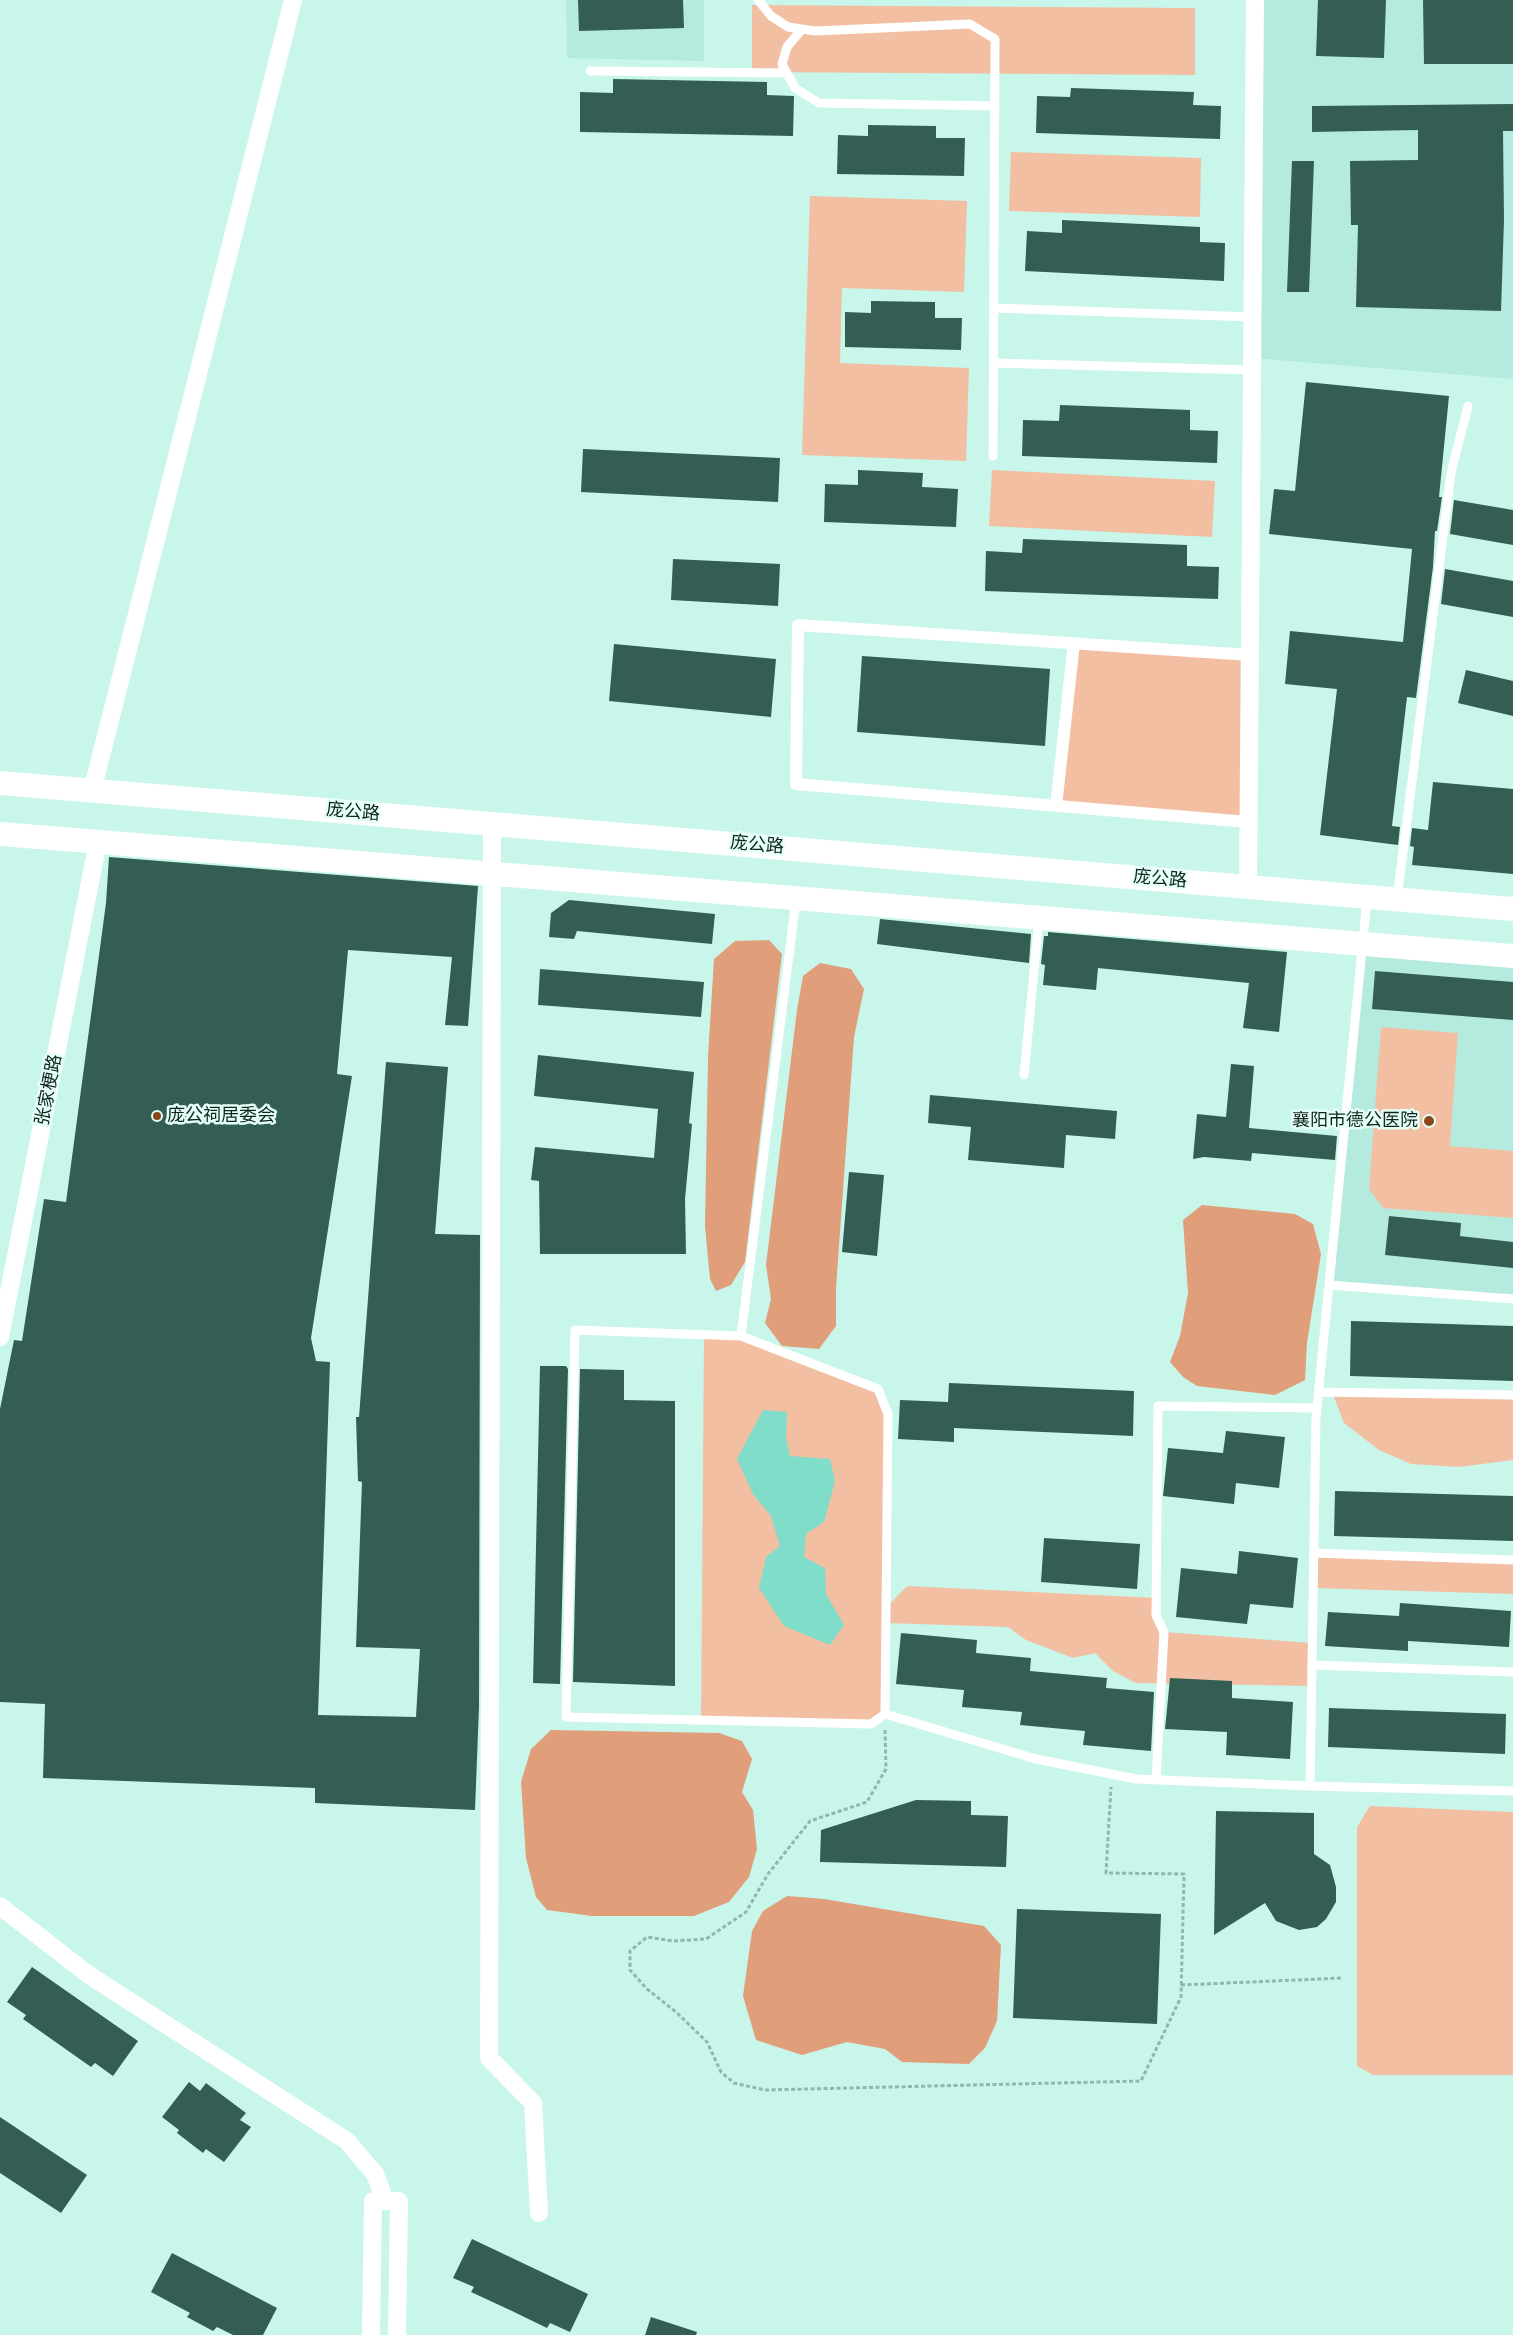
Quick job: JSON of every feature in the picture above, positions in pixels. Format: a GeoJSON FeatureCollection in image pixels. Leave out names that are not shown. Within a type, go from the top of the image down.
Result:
{"type":"FeatureCollection","features":[{"type":"Feature","properties":{"kind":"main road","name":"庞公路"},"geometry":{"type":"LineString","coordinates":[[0,783],[1513,908]]}},
{"type":"Feature","properties":{"kind":"main road"},"geometry":{"type":"LineString","coordinates":[[0,834],[1513,956]]}},
{"type":"Feature","properties":{"kind":"street"},"geometry":{"type":"LineString","coordinates":[[92,791],[293,0]]}},
{"type":"Feature","properties":{"kind":"street"},"geometry":{"type":"LineString","coordinates":[[1248,886],[1255,0]]}},
{"type":"Feature","properties":{"kind":"street"},"geometry":{"type":"LineString","coordinates":[[1248,822],[796,784],[798,624],[1250,655]]}},
{"type":"Feature","properties":{"kind":"street"},"geometry":{"type":"LineString","coordinates":[[1056,806],[1074,643]]}},
{"type":"Feature","properties":{"kind":"street"},"geometry":{"type":"LineString","coordinates":[[492,823],[489,2058],[534,2103],[539,2213]]}},
{"type":"Feature","properties":{"kind":"street","name":"张家梗路"},"geometry":{"type":"LineString","coordinates":[[0,1337],[98,842]]}},
{"type":"Feature","properties":{"kind":"street"},"geometry":{"type":"LineString","coordinates":[[0,1906],[90,1975],[347,2141],[375,2174],[385,2201]]}},
{"type":"Feature","properties":{"kind":"street"},"geometry":{"type":"LineString","coordinates":[[371,2335],[372,2201],[399,2201],[397,2335]]}},
{"type":"Feature","properties":{"kind":"lane"},"geometry":{"type":"LineString","coordinates":[[758,0],[771,16],[788,27],[815,30],[970,24],[995,39],[993,456]]}},
{"type":"Feature","properties":{"kind":"lane"},"geometry":{"type":"LineString","coordinates":[[802,29],[787,47],[782,64],[794,88],[819,103],[995,106]]}},
{"type":"Feature","properties":{"kind":"lane"},"geometry":{"type":"LineString","coordinates":[[590,71],[787,73]]}},
{"type":"Feature","properties":{"kind":"lane"},"geometry":{"type":"LineString","coordinates":[[994,308],[1252,317]]}},
{"type":"Feature","properties":{"kind":"lane"},"geometry":{"type":"LineString","coordinates":[[994,363],[1252,370]]}},
{"type":"Feature","properties":{"kind":"lane"},"geometry":{"type":"LineString","coordinates":[[1397,899],[1451,473],[1468,406]]}},
{"type":"Feature","properties":{"kind":"lane"},"geometry":{"type":"LineString","coordinates":[[1310,1786],[1317,1408],[1368,896]]}},
{"type":"Feature","properties":{"kind":"lane"},"geometry":{"type":"LineString","coordinates":[[741,1336],[796,898]]}},
{"type":"Feature","properties":{"kind":"lane"},"geometry":{"type":"LineString","coordinates":[[1024,1075],[1039,918]]}},
{"type":"Feature","properties":{"kind":"lane"},"geometry":{"type":"LineString","coordinates":[[1329,1285],[1513,1299]]}},
{"type":"Feature","properties":{"kind":"lane"},"geometry":{"type":"LineString","coordinates":[[575,1330],[741,1336],[878,1389],[888,1414],[885,1714],[872,1724],[566,1716],[575,1330]]}},
{"type":"Feature","properties":{"kind":"lane"},"geometry":{"type":"LineString","coordinates":[[1319,1392],[1513,1395]]}},
{"type":"Feature","properties":{"kind":"lane"},"geometry":{"type":"LineString","coordinates":[[1156,1780],[1164,1632],[1156,1615],[1158,1406],[1317,1408]]}},
{"type":"Feature","properties":{"kind":"lane"},"geometry":{"type":"LineString","coordinates":[[1313,1553],[1513,1560]]}},
{"type":"Feature","properties":{"kind":"lane"},"geometry":{"type":"LineString","coordinates":[[1312,1665],[1513,1672]]}},
{"type":"Feature","properties":{"kind":"lane"},"geometry":{"type":"LineString","coordinates":[[885,1714],[1036,1759],[1136,1779],[1513,1791]]}},
{"type":"Feature","properties":{"kind":"path"},"geometry":{"type":"LineString","coordinates":[[885,1714],[886,1769],[867,1802],[810,1821],[768,1874],[746,1912],[706,1939],[673,1941],[647,1937],[630,1951],[630,1970],[646,1989],[676,2012],[707,2042],[721,2072],[734,2083],[765,2090],[1141,2080],[1181,1998],[1184,1874],[1106,1873],[1111,1774]]}},
{"type":"Feature","properties":{"kind":"path"},"geometry":{"type":"LineString","coordinates":[[1181,1985],[1343,1978]]}},
{"type":"Feature","properties":{"kind":"shaded area"},"geometry":{"type":"Polygon","coordinates":[[[566,0],[704,0],[704,61],[567,58],[566,0]]]}},
{"type":"Feature","properties":{"kind":"shaded area"},"geometry":{"type":"Polygon","coordinates":[[[1264,0],[1513,0],[1513,379],[1252,358],[1264,0]]]}},
{"type":"Feature","properties":{"kind":"shaded area"},"geometry":{"type":"Polygon","coordinates":[[[752,5],[1195,8],[1195,75],[752,72],[752,5]]]}},
{"type":"Feature","properties":{"kind":"shaded area"},"geometry":{"type":"Polygon","coordinates":[[[1011,152],[1201,158],[1200,217],[1009,211],[1011,152]]]}},
{"type":"Feature","properties":{"kind":"shaded area"},"geometry":{"type":"Polygon","coordinates":[[[810,196],[967,201],[964,292],[842,288],[840,363],[969,368],[966,461],[802,455],[810,196]]]}},
{"type":"Feature","properties":{"kind":"shaded area"},"geometry":{"type":"Polygon","coordinates":[[[992,470],[1215,481],[1212,537],[989,526],[992,470]]]}},
{"type":"Feature","properties":{"kind":"shaded area"},"geometry":{"type":"Polygon","coordinates":[[[1074,643],[1250,655],[1248,822],[1056,806],[1074,643]]]}},
{"type":"Feature","properties":{"kind":"shaded area"},"geometry":{"type":"Polygon","coordinates":[[[769,940],[782,954],[745,1262],[731,1285],[716,1291],[710,1279],[705,1226],[708,1056],[714,959],[735,941],[769,940]]]}},
{"type":"Feature","properties":{"kind":"shaded area","name":"襄阳市德公医院"},"geometry":{"type":"Polygon","coordinates":[[[1363,945],[1513,956],[1513,1299],[1329,1285],[1363,945]]]}},
{"type":"Feature","properties":{"kind":"shaded area"},"geometry":{"type":"Polygon","coordinates":[[[820,963],[851,969],[864,989],[854,1037],[836,1288],[836,1326],[819,1349],[782,1346],[765,1323],[771,1299],[766,1265],[797,1010],[803,976],[820,963]]]}},
{"type":"Feature","properties":{"kind":"shaded area"},"geometry":{"type":"Polygon","coordinates":[[[1381,1027],[1458,1033],[1450,1146],[1513,1151],[1513,1218],[1383,1208],[1369,1189],[1381,1027]]]}},
{"type":"Feature","properties":{"kind":"shaded area"},"geometry":{"type":"Polygon","coordinates":[[[1202,1205],[1295,1214],[1313,1224],[1321,1254],[1307,1343],[1305,1380],[1275,1395],[1197,1386],[1183,1377],[1170,1362],[1180,1336],[1188,1293],[1183,1220],[1202,1205]]]}},
{"type":"Feature","properties":{"kind":"shaded area"},"geometry":{"type":"Polygon","coordinates":[[[704,1335],[741,1336],[878,1389],[888,1414],[887,1607],[907,1586],[1157,1598],[1164,1632],[1312,1643],[1311,1686],[1136,1683],[1113,1671],[1095,1653],[1073,1658],[1026,1640],[1008,1627],[886,1623],[885,1714],[871,1724],[701,1720],[704,1335]]]}},
{"type":"Feature","properties":{"kind":"shaded area"},"geometry":{"type":"Polygon","coordinates":[[[1332,1392],[1513,1395],[1513,1460],[1459,1467],[1411,1464],[1379,1450],[1344,1423],[1332,1392]]]}},
{"type":"Feature","properties":{"kind":"shaded area"},"geometry":{"type":"Polygon","coordinates":[[[763,1410],[787,1412],[786,1438],[790,1456],[830,1459],[835,1481],[824,1522],[806,1534],[804,1557],[825,1568],[826,1594],[844,1625],[830,1645],[784,1626],[759,1588],[766,1557],[780,1546],[771,1516],[753,1494],[737,1459],[763,1410]]]}},
{"type":"Feature","properties":{"kind":"shaded area"},"geometry":{"type":"Polygon","coordinates":[[[1313,1553],[1513,1560],[1513,1594],[1313,1588],[1313,1553]]]}},
{"type":"Feature","properties":{"kind":"shaded area"},"geometry":{"type":"Polygon","coordinates":[[[551,1730],[719,1733],[742,1741],[752,1759],[742,1792],[753,1810],[757,1849],[749,1877],[729,1902],[694,1916],[592,1916],[547,1910],[536,1897],[526,1858],[521,1782],[531,1749],[551,1730]]]}},
{"type":"Feature","properties":{"kind":"shaded area"},"geometry":{"type":"Polygon","coordinates":[[[1370,1806],[1513,1812],[1513,2075],[1373,2075],[1357,2066],[1357,1827],[1370,1806]]]}},
{"type":"Feature","properties":{"kind":"shaded area"},"geometry":{"type":"Polygon","coordinates":[[[787,1896],[824,1899],[984,1926],[1001,1945],[997,2021],[985,2048],[969,2064],[902,2062],[885,2049],[847,2042],[802,2055],[756,2040],[743,1996],[752,1931],[763,1911],[787,1896]]]}},
{"type":"Feature","properties":{"kind":"building"},"geometry":{"type":"Polygon","coordinates":[[[578,0],[683,0],[684,28],[579,31],[578,0]]]}},
{"type":"Feature","properties":{"kind":"building"},"geometry":{"type":"Polygon","coordinates":[[[1318,0],[1386,0],[1384,58],[1316,56],[1318,0]]]}},
{"type":"Feature","properties":{"kind":"building"},"geometry":{"type":"Polygon","coordinates":[[[1423,0],[1513,0],[1513,64],[1424,64],[1423,0]]]}},
{"type":"Feature","properties":{"kind":"building"},"geometry":{"type":"Polygon","coordinates":[[[613,79],[767,82],[767,95],[794,96],[793,136],[580,132],[580,92],[613,93],[613,79]]]}},
{"type":"Feature","properties":{"kind":"building"},"geometry":{"type":"Polygon","coordinates":[[[1071,88],[1194,92],[1193,105],[1221,106],[1220,139],[1036,133],[1037,96],[1070,97],[1071,88]]]}},
{"type":"Feature","properties":{"kind":"building"},"geometry":{"type":"Polygon","coordinates":[[[1513,104],[1513,131],[1503,131],[1504,220],[1501,311],[1356,307],[1358,225],[1351,225],[1350,161],[1418,160],[1418,130],[1312,132],[1312,106],[1513,104]]]}},
{"type":"Feature","properties":{"kind":"building"},"geometry":{"type":"Polygon","coordinates":[[[868,125],[936,126],[936,138],[965,138],[964,176],[837,174],[838,135],[868,136],[868,125]]]}},
{"type":"Feature","properties":{"kind":"building"},"geometry":{"type":"Polygon","coordinates":[[[1292,161],[1314,161],[1309,292],[1287,292],[1292,161]]]}},
{"type":"Feature","properties":{"kind":"building"},"geometry":{"type":"Polygon","coordinates":[[[1062,220],[1200,227],[1200,242],[1225,243],[1224,281],[1025,271],[1027,231],[1062,233],[1062,220]]]}},
{"type":"Feature","properties":{"kind":"building"},"geometry":{"type":"Polygon","coordinates":[[[871,301],[935,302],[935,318],[962,318],[961,350],[845,347],[845,312],[871,313],[871,301]]]}},
{"type":"Feature","properties":{"kind":"building"},"geometry":{"type":"Polygon","coordinates":[[[1306,382],[1449,396],[1439,497],[1442,497],[1437,531],[1435,531],[1433,567],[1416,698],[1407,697],[1392,826],[1400,827],[1398,845],[1320,835],[1337,689],[1285,684],[1290,631],[1403,642],[1412,549],[1269,534],[1274,489],[1295,491],[1306,382]]]}},
{"type":"Feature","properties":{"kind":"building"},"geometry":{"type":"Polygon","coordinates":[[[1060,405],[1190,410],[1190,430],[1218,431],[1217,463],[1022,456],[1023,420],[1059,421],[1060,405]]]}},
{"type":"Feature","properties":{"kind":"building"},"geometry":{"type":"Polygon","coordinates":[[[583,449],[780,458],[778,502],[581,492],[583,449]]]}},
{"type":"Feature","properties":{"kind":"building"},"geometry":{"type":"Polygon","coordinates":[[[858,470],[923,473],[922,487],[958,489],[956,527],[824,522],[825,484],[858,485],[858,470]]]}},
{"type":"Feature","properties":{"kind":"building"},"geometry":{"type":"Polygon","coordinates":[[[1454,500],[1513,510],[1513,545],[1450,534],[1454,500]]]}},
{"type":"Feature","properties":{"kind":"building"},"geometry":{"type":"Polygon","coordinates":[[[1023,539],[1187,545],[1187,566],[1219,567],[1218,599],[985,591],[986,551],[1022,553],[1023,539]]]}},
{"type":"Feature","properties":{"kind":"building"},"geometry":{"type":"Polygon","coordinates":[[[673,559],[780,564],[778,606],[671,600],[673,559]]]}},
{"type":"Feature","properties":{"kind":"building"},"geometry":{"type":"Polygon","coordinates":[[[1445,569],[1513,581],[1513,617],[1441,604],[1445,569]]]}},
{"type":"Feature","properties":{"kind":"building"},"geometry":{"type":"Polygon","coordinates":[[[614,644],[776,659],[771,717],[609,701],[614,644]]]}},
{"type":"Feature","properties":{"kind":"building"},"geometry":{"type":"Polygon","coordinates":[[[862,656],[1050,669],[1045,746],[857,732],[862,656]]]}},
{"type":"Feature","properties":{"kind":"building"},"geometry":{"type":"Polygon","coordinates":[[[1466,670],[1513,681],[1513,716],[1458,703],[1466,670]]]}},
{"type":"Feature","properties":{"kind":"building"},"geometry":{"type":"Polygon","coordinates":[[[1433,782],[1513,789],[1513,874],[1412,865],[1414,847],[1410,846],[1412,828],[1428,830],[1433,782]]]}},
{"type":"Feature","properties":{"kind":"building"},"geometry":{"type":"Polygon","coordinates":[[[109,857],[478,886],[468,1026],[445,1025],[452,957],[348,950],[337,1074],[352,1076],[311,1338],[316,1361],[330,1362],[318,1715],[416,1717],[420,1649],[356,1647],[362,1482],[358,1481],[356,1417],[359,1417],[386,1062],[448,1067],[435,1234],[480,1235],[479,1707],[475,1810],[315,1803],[315,1788],[43,1778],[45,1704],[0,1702],[0,1409],[14,1340],[22,1341],[44,1199],[66,1202],[106,903],[109,857]]]}},
{"type":"Feature","properties":{"kind":"building"},"geometry":{"type":"Polygon","coordinates":[[[569,900],[715,914],[712,944],[577,931],[574,939],[549,937],[551,913],[569,900]]]}},
{"type":"Feature","properties":{"kind":"building"},"geometry":{"type":"Polygon","coordinates":[[[880,919],[1031,934],[1029,963],[877,944],[880,919]]]}},
{"type":"Feature","properties":{"kind":"building"},"geometry":{"type":"Polygon","coordinates":[[[1048,932],[1287,952],[1279,1032],[1243,1028],[1249,983],[1098,968],[1096,990],[1043,985],[1045,965],[1041,964],[1044,936],[1048,936],[1048,932]]]}},
{"type":"Feature","properties":{"kind":"building"},"geometry":{"type":"Polygon","coordinates":[[[540,969],[704,982],[701,1017],[538,1005],[540,969]]]}},
{"type":"Feature","properties":{"kind":"building"},"geometry":{"type":"Polygon","coordinates":[[[1375,971],[1513,982],[1513,1020],[1372,1009],[1375,971]]]}},
{"type":"Feature","properties":{"kind":"building"},"geometry":{"type":"Polygon","coordinates":[[[538,1055],[694,1072],[689,1123],[692,1124],[685,1199],[686,1254],[540,1254],[539,1181],[531,1180],[535,1147],[654,1158],[658,1109],[534,1096],[538,1055]]]}},
{"type":"Feature","properties":{"kind":"building"},"geometry":{"type":"Polygon","coordinates":[[[1231,1064],[1254,1066],[1249,1128],[1337,1136],[1335,1160],[1252,1153],[1251,1161],[1204,1157],[1193,1159],[1197,1114],[1226,1117],[1231,1064]]]}},
{"type":"Feature","properties":{"kind":"building"},"geometry":{"type":"Polygon","coordinates":[[[930,1095],[1117,1111],[1115,1139],[1066,1135],[1064,1168],[968,1160],[971,1127],[928,1123],[930,1095]]]}},
{"type":"Feature","properties":{"kind":"building"},"geometry":{"type":"Polygon","coordinates":[[[849,1172],[884,1175],[877,1256],[842,1252],[849,1172]]]}},
{"type":"Feature","properties":{"kind":"building"},"geometry":{"type":"Polygon","coordinates":[[[1389,1216],[1461,1223],[1460,1236],[1513,1242],[1513,1268],[1385,1255],[1389,1216]]]}},
{"type":"Feature","properties":{"kind":"building"},"geometry":{"type":"Polygon","coordinates":[[[1351,1321],[1513,1326],[1513,1381],[1350,1376],[1351,1321]]]}},
{"type":"Feature","properties":{"kind":"building"},"geometry":{"type":"Polygon","coordinates":[[[540,1366],[566,1366],[568,1369],[560,1684],[533,1683],[540,1366]]]}},
{"type":"Feature","properties":{"kind":"building"},"geometry":{"type":"Polygon","coordinates":[[[580,1369],[624,1370],[624,1400],[675,1401],[675,1686],[573,1682],[580,1369]]]}},
{"type":"Feature","properties":{"kind":"building"},"geometry":{"type":"Polygon","coordinates":[[[949,1383],[1134,1391],[1133,1436],[954,1428],[954,1442],[898,1439],[900,1400],[948,1402],[949,1383]]]}},
{"type":"Feature","properties":{"kind":"building"},"geometry":{"type":"Polygon","coordinates":[[[1226,1431],[1285,1437],[1279,1488],[1236,1483],[1234,1504],[1163,1496],[1168,1448],[1223,1453],[1226,1431]]]}},
{"type":"Feature","properties":{"kind":"building"},"geometry":{"type":"Polygon","coordinates":[[[1335,1491],[1513,1496],[1513,1541],[1334,1536],[1335,1491]]]}},
{"type":"Feature","properties":{"kind":"building"},"geometry":{"type":"Polygon","coordinates":[[[1044,1538],[1140,1544],[1137,1589],[1041,1582],[1044,1538]]]}},
{"type":"Feature","properties":{"kind":"building"},"geometry":{"type":"Polygon","coordinates":[[[1239,1551],[1298,1558],[1293,1608],[1250,1604],[1247,1624],[1176,1617],[1181,1568],[1237,1574],[1239,1551]]]}},
{"type":"Feature","properties":{"kind":"building"},"geometry":{"type":"Polygon","coordinates":[[[1400,1603],[1511,1611],[1509,1647],[1408,1641],[1408,1651],[1325,1646],[1328,1612],[1399,1616],[1400,1603]]]}},
{"type":"Feature","properties":{"kind":"building"},"geometry":{"type":"Polygon","coordinates":[[[901,1633],[977,1640],[976,1653],[1031,1658],[1030,1671],[1107,1678],[1106,1688],[1154,1692],[1151,1751],[1083,1745],[1085,1731],[1020,1725],[1022,1712],[962,1707],[964,1690],[896,1684],[901,1633]]]}},
{"type":"Feature","properties":{"kind":"building"},"geometry":{"type":"Polygon","coordinates":[[[1170,1678],[1232,1681],[1232,1698],[1293,1702],[1290,1759],[1226,1755],[1227,1732],[1165,1729],[1170,1678]]]}},
{"type":"Feature","properties":{"kind":"building"},"geometry":{"type":"Polygon","coordinates":[[[1329,1708],[1506,1714],[1505,1754],[1328,1747],[1329,1708]]]}},
{"type":"Feature","properties":{"kind":"building"},"geometry":{"type":"Polygon","coordinates":[[[916,1800],[971,1801],[971,1815],[1008,1816],[1006,1867],[820,1862],[821,1830],[916,1800]]]}},
{"type":"Feature","properties":{"kind":"building"},"geometry":{"type":"Polygon","coordinates":[[[1216,1811],[1314,1813],[1314,1854],[1330,1865],[1336,1887],[1336,1902],[1326,1919],[1317,1927],[1299,1930],[1276,1921],[1265,1903],[1214,1935],[1216,1811]]]}},
{"type":"Feature","properties":{"kind":"building"},"geometry":{"type":"Polygon","coordinates":[[[1017,1909],[1161,1914],[1157,2024],[1013,2018],[1017,1909]]]}},
{"type":"Feature","properties":{"kind":"building"},"geometry":{"type":"Polygon","coordinates":[[[32,1967],[138,2041],[113,2076],[95,2063],[91,2067],[23,2019],[26,2015],[7,2002],[32,1967]]]}},
{"type":"Feature","properties":{"kind":"building"},"geometry":{"type":"Polygon","coordinates":[[[189,2082],[200,2091],[206,2083],[246,2113],[240,2120],[251,2127],[224,2162],[206,2149],[203,2153],[177,2133],[179,2130],[162,2117],[189,2082]]]}},
{"type":"Feature","properties":{"kind":"building"},"geometry":{"type":"Polygon","coordinates":[[[0,2117],[87,2175],[61,2213],[0,2173],[0,2117]]]}},
{"type":"Feature","properties":{"kind":"building"},"geometry":{"type":"Polygon","coordinates":[[[472,2239],[588,2294],[570,2332],[550,2323],[547,2328],[471,2292],[474,2287],[453,2278],[472,2239]]]}},
{"type":"Feature","properties":{"kind":"building"},"geometry":{"type":"Polygon","coordinates":[[[172,2253],[277,2308],[263,2335],[233,2335],[217,2327],[213,2331],[187,2317],[190,2313],[151,2292],[172,2253]]]}},
{"type":"Feature","properties":{"kind":"building"},"geometry":{"type":"Polygon","coordinates":[[[651,2317],[697,2332],[696,2335],[645,2335],[651,2317]]]}},
{"type":"Feature","properties":{"kind":"place","name":"庞公祠居委会"},"geometry":{"type":"Point","coordinates":[157,1116]}},
{"type":"Feature","properties":{"kind":"place","name":"襄阳市德公医院"},"geometry":{"type":"Point","coordinates":[1429,1121]}}]}
